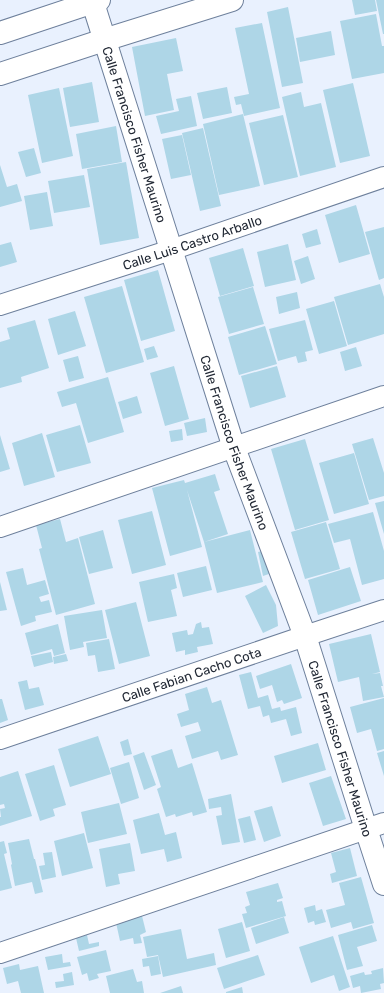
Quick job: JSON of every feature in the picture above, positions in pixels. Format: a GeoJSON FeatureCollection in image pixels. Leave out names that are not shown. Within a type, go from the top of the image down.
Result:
{"type":"FeatureCollection","features":[{"type":"Feature","properties":{"kind":"street"},"geometry":{"type":"LineString","coordinates":[[0,74],[232,0]]}},
{"type":"Feature","properties":{"kind":"street"},"geometry":{"type":"LineString","coordinates":[[0,33],[94,1]]}},
{"type":"Feature","properties":{"kind":"street","name":"Calle Francisco Fisher Maurino"},"geometry":{"type":"LineString","coordinates":[[94,1],[104,40],[234,448],[375,826],[384,884]]}},
{"type":"Feature","properties":{"kind":"street","name":"Calle Luis Castro Arballo"},"geometry":{"type":"LineString","coordinates":[[0,305],[171,250],[384,177]]}},
{"type":"Feature","properties":{"kind":"street"},"geometry":{"type":"LineString","coordinates":[[0,527],[384,396]]}},
{"type":"Feature","properties":{"kind":"street","name":"Calle Fabian Cacho Cota"},"geometry":{"type":"LineString","coordinates":[[0,739],[384,610]]}},
{"type":"Feature","properties":{"kind":"street"},"geometry":{"type":"LineString","coordinates":[[0,953],[375,826]]}},
{"type":"Feature","properties":{"kind":"building"},"geometry":{"type":"Polygon","coordinates":[[[352,0],[375,0],[377,11],[355,15],[352,0]]]}},
{"type":"Feature","properties":{"kind":"building"},"geometry":{"type":"Polygon","coordinates":[[[376,0],[384,0],[384,34],[383,34],[376,0]]]}},
{"type":"Feature","properties":{"kind":"building"},"geometry":{"type":"Polygon","coordinates":[[[288,7],[303,83],[282,87],[267,12],[288,7]]]}},
{"type":"Feature","properties":{"kind":"building"},"geometry":{"type":"Polygon","coordinates":[[[376,14],[382,46],[384,46],[384,73],[352,79],[340,21],[376,14]]]}},
{"type":"Feature","properties":{"kind":"building"},"geometry":{"type":"Polygon","coordinates":[[[262,23],[280,108],[244,116],[241,104],[236,105],[234,97],[249,94],[235,28],[262,23]]]}},
{"type":"Feature","properties":{"kind":"building"},"geometry":{"type":"Polygon","coordinates":[[[331,31],[335,55],[300,62],[296,38],[331,31]]]}},
{"type":"Feature","properties":{"kind":"building"},"geometry":{"type":"Polygon","coordinates":[[[176,38],[183,71],[167,74],[174,110],[145,116],[132,47],[176,38]]]}},
{"type":"Feature","properties":{"kind":"building"},"geometry":{"type":"Polygon","coordinates":[[[92,82],[99,122],[70,127],[63,88],[92,82]]]}},
{"type":"Feature","properties":{"kind":"building"},"geometry":{"type":"Polygon","coordinates":[[[353,83],[370,156],[340,163],[323,90],[353,83]]]}},
{"type":"Feature","properties":{"kind":"building"},"geometry":{"type":"Polygon","coordinates":[[[227,87],[232,113],[203,119],[197,93],[227,87]]]}},
{"type":"Feature","properties":{"kind":"building"},"geometry":{"type":"Polygon","coordinates":[[[59,88],[73,156],[42,163],[28,95],[59,88]]]}},
{"type":"Feature","properties":{"kind":"building"},"geometry":{"type":"Polygon","coordinates":[[[301,92],[304,107],[321,103],[336,167],[300,176],[282,97],[301,92]]]}},
{"type":"Feature","properties":{"kind":"building"},"geometry":{"type":"Polygon","coordinates":[[[191,96],[197,126],[161,134],[156,116],[179,111],[176,99],[191,96]]]}},
{"type":"Feature","properties":{"kind":"building"},"geometry":{"type":"Polygon","coordinates":[[[243,114],[260,186],[219,195],[203,124],[243,114]]]}},
{"type":"Feature","properties":{"kind":"building"},"geometry":{"type":"Polygon","coordinates":[[[283,115],[298,177],[264,185],[249,123],[283,115]]]}},
{"type":"Feature","properties":{"kind":"building"},"geometry":{"type":"Polygon","coordinates":[[[116,126],[122,162],[82,169],[76,134],[116,126]]]}},
{"type":"Feature","properties":{"kind":"building"},"geometry":{"type":"Polygon","coordinates":[[[203,128],[221,206],[200,211],[182,133],[203,128]]]}},
{"type":"Feature","properties":{"kind":"building"},"geometry":{"type":"Polygon","coordinates":[[[182,135],[191,175],[171,179],[162,139],[182,135]]]}},
{"type":"Feature","properties":{"kind":"building"},"geometry":{"type":"Polygon","coordinates":[[[34,148],[41,173],[26,177],[18,152],[34,148]]]}},
{"type":"Feature","properties":{"kind":"building"},"geometry":{"type":"Polygon","coordinates":[[[126,162],[139,238],[100,245],[87,169],[126,162]]]}},
{"type":"Feature","properties":{"kind":"building"},"geometry":{"type":"Polygon","coordinates":[[[0,165],[7,187],[17,184],[22,201],[0,207],[0,165]]]}},
{"type":"Feature","properties":{"kind":"building"},"geometry":{"type":"Polygon","coordinates":[[[84,175],[90,207],[54,213],[48,181],[84,175]]]}},
{"type":"Feature","properties":{"kind":"building"},"geometry":{"type":"Polygon","coordinates":[[[47,192],[53,226],[30,230],[24,196],[47,192]]]}},
{"type":"Feature","properties":{"kind":"building"},"geometry":{"type":"Polygon","coordinates":[[[356,205],[370,254],[339,263],[325,215],[356,205]]]}},
{"type":"Feature","properties":{"kind":"building"},"geometry":{"type":"Polygon","coordinates":[[[384,227],[384,278],[379,280],[365,232],[384,227]]]}},
{"type":"Feature","properties":{"kind":"building"},"geometry":{"type":"Polygon","coordinates":[[[317,229],[321,244],[306,248],[302,234],[317,229]]]}},
{"type":"Feature","properties":{"kind":"building"},"geometry":{"type":"Polygon","coordinates":[[[11,242],[17,262],[0,267],[0,245],[11,242]]]}},
{"type":"Feature","properties":{"kind":"building"},"geometry":{"type":"Polygon","coordinates":[[[288,244],[296,280],[265,287],[257,252],[288,244]]]}},
{"type":"Feature","properties":{"kind":"building"},"geometry":{"type":"Polygon","coordinates":[[[243,248],[254,286],[220,296],[209,258],[243,248]]]}},
{"type":"Feature","properties":{"kind":"building"},"geometry":{"type":"Polygon","coordinates":[[[308,256],[315,279],[301,284],[294,261],[308,256]]]}},
{"type":"Feature","properties":{"kind":"building"},"geometry":{"type":"Polygon","coordinates":[[[158,270],[175,331],[141,341],[124,280],[158,270]]]}},
{"type":"Feature","properties":{"kind":"building"},"geometry":{"type":"Polygon","coordinates":[[[380,284],[384,297],[384,334],[348,345],[334,297],[380,284]]]}},
{"type":"Feature","properties":{"kind":"building"},"geometry":{"type":"Polygon","coordinates":[[[122,286],[144,362],[106,373],[84,297],[122,286]]]}},
{"type":"Feature","properties":{"kind":"building"},"geometry":{"type":"Polygon","coordinates":[[[253,287],[264,324],[229,334],[218,297],[253,287]]]}},
{"type":"Feature","properties":{"kind":"building"},"geometry":{"type":"Polygon","coordinates":[[[297,292],[300,308],[279,314],[276,297],[297,292]]]}},
{"type":"Feature","properties":{"kind":"building"},"geometry":{"type":"Polygon","coordinates":[[[334,301],[347,346],[319,354],[306,309],[334,301]]]}},
{"type":"Feature","properties":{"kind":"building"},"geometry":{"type":"Polygon","coordinates":[[[75,311],[86,346],[58,355],[48,319],[75,311]]]}},
{"type":"Feature","properties":{"kind":"building"},"geometry":{"type":"Polygon","coordinates":[[[35,320],[49,368],[21,377],[22,382],[0,388],[0,342],[10,339],[7,328],[35,320]]]}},
{"type":"Feature","properties":{"kind":"building"},"geometry":{"type":"Polygon","coordinates":[[[305,320],[313,350],[305,352],[307,361],[298,363],[296,356],[278,361],[269,329],[305,320]]]}},
{"type":"Feature","properties":{"kind":"building"},"geometry":{"type":"Polygon","coordinates":[[[265,326],[277,364],[239,375],[228,337],[265,326]]]}},
{"type":"Feature","properties":{"kind":"building"},"geometry":{"type":"Polygon","coordinates":[[[154,346],[158,357],[147,360],[144,349],[154,346]]]}},
{"type":"Feature","properties":{"kind":"building"},"geometry":{"type":"Polygon","coordinates":[[[356,347],[362,366],[345,371],[340,352],[356,347]]]}},
{"type":"Feature","properties":{"kind":"building"},"geometry":{"type":"Polygon","coordinates":[[[78,356],[84,378],[69,382],[63,360],[78,356]]]}},
{"type":"Feature","properties":{"kind":"building"},"geometry":{"type":"Polygon","coordinates":[[[174,366],[189,419],[165,426],[150,373],[174,366]]]}},
{"type":"Feature","properties":{"kind":"building"},"geometry":{"type":"Polygon","coordinates":[[[277,366],[286,397],[250,408],[241,376],[277,366]]]}},
{"type":"Feature","properties":{"kind":"building"},"geometry":{"type":"Polygon","coordinates":[[[108,377],[124,432],[88,443],[76,403],[62,407],[57,392],[108,377]]]}},
{"type":"Feature","properties":{"kind":"building"},"geometry":{"type":"Polygon","coordinates":[[[137,396],[142,413],[123,419],[118,402],[137,396]]]}},
{"type":"Feature","properties":{"kind":"building"},"geometry":{"type":"Polygon","coordinates":[[[205,418],[207,432],[187,436],[184,423],[205,418]]]}},
{"type":"Feature","properties":{"kind":"building"},"geometry":{"type":"Polygon","coordinates":[[[80,425],[91,463],[57,472],[46,435],[80,425]]]}},
{"type":"Feature","properties":{"kind":"building"},"geometry":{"type":"Polygon","coordinates":[[[182,429],[183,440],[171,442],[169,431],[182,429]]]}},
{"type":"Feature","properties":{"kind":"building"},"geometry":{"type":"Polygon","coordinates":[[[42,433],[55,477],[24,486],[12,443],[42,433]]]}},
{"type":"Feature","properties":{"kind":"building"},"geometry":{"type":"Polygon","coordinates":[[[0,435],[10,469],[0,472],[0,435]]]}},
{"type":"Feature","properties":{"kind":"building"},"geometry":{"type":"Polygon","coordinates":[[[373,438],[384,473],[384,496],[369,500],[352,444],[373,438]]]}},
{"type":"Feature","properties":{"kind":"building"},"geometry":{"type":"Polygon","coordinates":[[[305,439],[329,520],[295,530],[271,449],[305,439]]]}},
{"type":"Feature","properties":{"kind":"building"},"geometry":{"type":"Polygon","coordinates":[[[354,453],[369,504],[334,514],[319,463],[354,453]]]}},
{"type":"Feature","properties":{"kind":"building"},"geometry":{"type":"Polygon","coordinates":[[[215,474],[220,490],[214,492],[228,534],[204,542],[187,490],[202,547],[170,556],[152,488],[184,480],[185,483],[215,474]]]}},
{"type":"Feature","properties":{"kind":"building"},"geometry":{"type":"Polygon","coordinates":[[[384,501],[384,534],[375,503],[384,501]]]}},
{"type":"Feature","properties":{"kind":"building"},"geometry":{"type":"Polygon","coordinates":[[[152,511],[166,565],[132,574],[118,520],[152,511]]]}},
{"type":"Feature","properties":{"kind":"building"},"geometry":{"type":"Polygon","coordinates":[[[373,512],[384,551],[384,579],[362,585],[350,539],[334,543],[328,524],[373,512]]]}},
{"type":"Feature","properties":{"kind":"building"},"geometry":{"type":"Polygon","coordinates":[[[60,519],[66,542],[78,538],[95,604],[56,615],[39,549],[42,548],[36,525],[60,519]]]}},
{"type":"Feature","properties":{"kind":"building"},"geometry":{"type":"Polygon","coordinates":[[[326,522],[340,569],[305,579],[291,532],[326,522]]]}},
{"type":"Feature","properties":{"kind":"building"},"geometry":{"type":"Polygon","coordinates":[[[103,530],[113,568],[89,574],[79,537],[103,530]]]}},
{"type":"Feature","properties":{"kind":"building"},"geometry":{"type":"Polygon","coordinates":[[[250,530],[263,582],[217,593],[204,542],[250,530]]]}},
{"type":"Feature","properties":{"kind":"building"},"geometry":{"type":"Polygon","coordinates":[[[266,550],[272,573],[263,576],[258,552],[266,550]]]}},
{"type":"Feature","properties":{"kind":"building"},"geometry":{"type":"Polygon","coordinates":[[[206,566],[212,590],[183,597],[177,573],[206,566]]]}},
{"type":"Feature","properties":{"kind":"building"},"geometry":{"type":"Polygon","coordinates":[[[350,567],[361,601],[318,615],[308,580],[350,567]]]}},
{"type":"Feature","properties":{"kind":"building"},"geometry":{"type":"Polygon","coordinates":[[[23,568],[27,585],[45,580],[49,594],[39,597],[41,602],[49,600],[52,612],[35,616],[36,621],[21,626],[6,572],[23,568]]]}},
{"type":"Feature","properties":{"kind":"building"},"geometry":{"type":"Polygon","coordinates":[[[174,574],[177,588],[171,590],[177,616],[148,622],[139,582],[174,574]]]}},
{"type":"Feature","properties":{"kind":"building"},"geometry":{"type":"Polygon","coordinates":[[[0,582],[7,610],[0,611],[0,582]]]}},
{"type":"Feature","properties":{"kind":"building"},"geometry":{"type":"Polygon","coordinates":[[[266,585],[276,605],[278,626],[263,633],[245,596],[266,585]]]}},
{"type":"Feature","properties":{"kind":"building"},"geometry":{"type":"Polygon","coordinates":[[[136,602],[150,656],[119,664],[105,610],[136,602]]]}},
{"type":"Feature","properties":{"kind":"building"},"geometry":{"type":"Polygon","coordinates":[[[102,610],[107,638],[83,642],[84,647],[70,650],[64,616],[102,610]]]}},
{"type":"Feature","properties":{"kind":"building"},"geometry":{"type":"Polygon","coordinates":[[[201,622],[202,628],[209,627],[213,644],[197,647],[198,652],[185,655],[185,650],[176,652],[172,633],[187,630],[188,635],[193,634],[196,624],[201,622]]]}},
{"type":"Feature","properties":{"kind":"building"},"geometry":{"type":"Polygon","coordinates":[[[58,624],[65,653],[54,656],[52,649],[31,655],[25,633],[58,624]]]}},
{"type":"Feature","properties":{"kind":"building"},"geometry":{"type":"Polygon","coordinates":[[[371,634],[380,672],[372,674],[380,673],[384,697],[363,701],[359,677],[338,682],[329,644],[371,634]]]}},
{"type":"Feature","properties":{"kind":"building"},"geometry":{"type":"Polygon","coordinates":[[[109,639],[115,669],[98,672],[95,655],[88,656],[86,643],[109,639]]]}},
{"type":"Feature","properties":{"kind":"building"},"geometry":{"type":"Polygon","coordinates":[[[51,652],[53,662],[34,667],[31,656],[51,652]]]}},
{"type":"Feature","properties":{"kind":"building"},"geometry":{"type":"Polygon","coordinates":[[[66,654],[68,661],[54,664],[53,657],[66,654]]]}},
{"type":"Feature","properties":{"kind":"building"},"geometry":{"type":"Polygon","coordinates":[[[291,664],[302,698],[284,704],[282,700],[277,702],[272,685],[260,689],[256,676],[291,664]]]}},
{"type":"Feature","properties":{"kind":"building"},"geometry":{"type":"Polygon","coordinates":[[[251,672],[258,698],[268,695],[272,709],[280,707],[281,711],[296,707],[302,733],[291,736],[286,719],[271,723],[269,715],[263,717],[260,706],[248,709],[239,675],[251,672]]]}},
{"type":"Feature","properties":{"kind":"building"},"geometry":{"type":"Polygon","coordinates":[[[27,680],[29,689],[39,687],[44,705],[25,710],[18,682],[27,680]]]}},
{"type":"Feature","properties":{"kind":"building"},"geometry":{"type":"Polygon","coordinates":[[[207,687],[212,703],[221,700],[238,755],[221,760],[218,751],[192,759],[185,736],[201,731],[198,722],[181,727],[177,714],[189,710],[185,694],[207,687]]]}},
{"type":"Feature","properties":{"kind":"building"},"geometry":{"type":"Polygon","coordinates":[[[384,698],[384,749],[377,751],[371,729],[357,733],[350,707],[384,698]]]}},
{"type":"Feature","properties":{"kind":"building"},"geometry":{"type":"Polygon","coordinates":[[[0,699],[2,699],[8,720],[0,723],[0,699]]]}},
{"type":"Feature","properties":{"kind":"building"},"geometry":{"type":"Polygon","coordinates":[[[98,736],[111,774],[70,787],[58,749],[98,736]]]}},
{"type":"Feature","properties":{"kind":"building"},"geometry":{"type":"Polygon","coordinates":[[[128,739],[132,754],[124,756],[120,742],[128,739]]]}},
{"type":"Feature","properties":{"kind":"building"},"geometry":{"type":"Polygon","coordinates":[[[318,743],[326,770],[282,783],[274,756],[318,743]]]}},
{"type":"Feature","properties":{"kind":"building"},"geometry":{"type":"Polygon","coordinates":[[[172,749],[178,768],[192,763],[207,812],[193,816],[192,812],[176,817],[175,814],[166,817],[157,789],[161,787],[151,756],[172,749]]]}},
{"type":"Feature","properties":{"kind":"building"},"geometry":{"type":"Polygon","coordinates":[[[384,751],[384,776],[377,753],[384,751]]]}},
{"type":"Feature","properties":{"kind":"building"},"geometry":{"type":"Polygon","coordinates":[[[144,752],[156,785],[144,790],[133,756],[144,752]]]}},
{"type":"Feature","properties":{"kind":"building"},"geometry":{"type":"Polygon","coordinates":[[[129,762],[139,798],[121,804],[110,768],[129,762]]]}},
{"type":"Feature","properties":{"kind":"building"},"geometry":{"type":"Polygon","coordinates":[[[54,765],[66,805],[53,809],[55,816],[40,821],[25,774],[54,765]]]}},
{"type":"Feature","properties":{"kind":"building"},"geometry":{"type":"Polygon","coordinates":[[[18,771],[32,816],[0,826],[0,809],[5,808],[4,804],[0,805],[0,777],[18,771]]]}},
{"type":"Feature","properties":{"kind":"building"},"geometry":{"type":"Polygon","coordinates":[[[331,776],[346,819],[323,826],[309,783],[331,776]]]}},
{"type":"Feature","properties":{"kind":"building"},"geometry":{"type":"Polygon","coordinates":[[[231,794],[240,842],[222,845],[216,816],[222,815],[221,807],[209,809],[208,799],[231,794]]]}},
{"type":"Feature","properties":{"kind":"building"},"geometry":{"type":"Polygon","coordinates":[[[119,803],[127,834],[88,843],[81,812],[119,803]]]}},
{"type":"Feature","properties":{"kind":"building"},"geometry":{"type":"Polygon","coordinates":[[[272,806],[281,836],[264,842],[254,811],[272,806]]]}},
{"type":"Feature","properties":{"kind":"building"},"geometry":{"type":"Polygon","coordinates":[[[159,813],[165,835],[176,832],[182,858],[167,862],[164,849],[141,854],[133,820],[159,813]]]}},
{"type":"Feature","properties":{"kind":"building"},"geometry":{"type":"Polygon","coordinates":[[[250,816],[256,840],[244,843],[238,819],[250,816]]]}},
{"type":"Feature","properties":{"kind":"building"},"geometry":{"type":"Polygon","coordinates":[[[84,833],[93,868],[62,876],[54,841],[84,833]]]}},
{"type":"Feature","properties":{"kind":"building"},"geometry":{"type":"Polygon","coordinates":[[[29,839],[43,892],[35,894],[32,882],[15,886],[8,843],[29,839]]]}},
{"type":"Feature","properties":{"kind":"building"},"geometry":{"type":"Polygon","coordinates":[[[4,841],[7,853],[4,854],[12,888],[0,891],[0,842],[4,841]]]}},
{"type":"Feature","properties":{"kind":"building"},"geometry":{"type":"Polygon","coordinates":[[[130,843],[135,871],[118,874],[120,884],[106,887],[99,849],[130,843]]]}},
{"type":"Feature","properties":{"kind":"building"},"geometry":{"type":"Polygon","coordinates":[[[350,848],[357,876],[332,883],[330,874],[336,872],[331,853],[350,848]]]}},
{"type":"Feature","properties":{"kind":"building"},"geometry":{"type":"Polygon","coordinates":[[[52,852],[56,877],[42,880],[39,866],[45,865],[43,853],[52,852]]]}},
{"type":"Feature","properties":{"kind":"building"},"geometry":{"type":"Polygon","coordinates":[[[361,877],[374,923],[353,929],[351,922],[331,928],[326,910],[345,905],[339,883],[361,877]]]}},
{"type":"Feature","properties":{"kind":"building"},"geometry":{"type":"Polygon","coordinates":[[[278,883],[283,898],[277,900],[277,902],[282,901],[286,916],[246,928],[242,914],[247,913],[245,907],[250,905],[246,892],[278,883]]]}},
{"type":"Feature","properties":{"kind":"building"},"geometry":{"type":"Polygon","coordinates":[[[315,905],[316,911],[322,909],[326,922],[315,925],[314,921],[308,923],[304,908],[315,905]]]}},
{"type":"Feature","properties":{"kind":"building"},"geometry":{"type":"Polygon","coordinates":[[[141,912],[146,932],[140,935],[142,943],[134,944],[133,938],[120,941],[115,918],[141,912]]]}},
{"type":"Feature","properties":{"kind":"building"},"geometry":{"type":"Polygon","coordinates":[[[284,917],[289,933],[256,944],[251,928],[284,917]]]}},
{"type":"Feature","properties":{"kind":"building"},"geometry":{"type":"Polygon","coordinates":[[[242,922],[250,951],[226,958],[218,929],[242,922]]]}},
{"type":"Feature","properties":{"kind":"building"},"geometry":{"type":"Polygon","coordinates":[[[372,925],[377,941],[357,947],[363,966],[347,970],[338,935],[372,925]]]}},
{"type":"Feature","properties":{"kind":"building"},"geometry":{"type":"Polygon","coordinates":[[[181,929],[187,959],[214,953],[216,965],[163,977],[158,955],[147,957],[143,937],[181,929]]]}},
{"type":"Feature","properties":{"kind":"building"},"geometry":{"type":"Polygon","coordinates":[[[87,935],[89,944],[99,942],[99,946],[79,951],[76,938],[87,935]]]}},
{"type":"Feature","properties":{"kind":"building"},"geometry":{"type":"Polygon","coordinates":[[[333,936],[350,987],[339,991],[334,975],[311,983],[299,947],[333,936]]]}},
{"type":"Feature","properties":{"kind":"building"},"geometry":{"type":"Polygon","coordinates":[[[106,950],[111,971],[97,974],[99,978],[89,981],[87,973],[82,975],[77,957],[106,950]]]}},
{"type":"Feature","properties":{"kind":"building"},"geometry":{"type":"Polygon","coordinates":[[[62,954],[63,963],[70,962],[71,966],[48,970],[45,957],[62,954]]]}},
{"type":"Feature","properties":{"kind":"building"},"geometry":{"type":"Polygon","coordinates":[[[258,955],[265,975],[224,989],[217,968],[258,955]]]}},
{"type":"Feature","properties":{"kind":"building"},"geometry":{"type":"Polygon","coordinates":[[[158,956],[161,974],[151,976],[149,966],[143,967],[142,959],[158,956]]]}},
{"type":"Feature","properties":{"kind":"building"},"geometry":{"type":"Polygon","coordinates":[[[19,964],[20,970],[38,966],[44,993],[21,993],[18,981],[7,984],[3,968],[19,964]]]}},
{"type":"Feature","properties":{"kind":"building"},"geometry":{"type":"Polygon","coordinates":[[[383,968],[384,983],[380,984],[381,989],[361,993],[360,986],[353,988],[350,976],[364,972],[365,975],[372,974],[371,971],[383,968]]]}},
{"type":"Feature","properties":{"kind":"building"},"geometry":{"type":"Polygon","coordinates":[[[133,969],[137,982],[142,981],[144,993],[110,993],[106,976],[133,969]]]}},
{"type":"Feature","properties":{"kind":"building"},"geometry":{"type":"Polygon","coordinates":[[[72,972],[74,985],[56,988],[55,982],[64,981],[63,974],[72,972]]]}},
{"type":"Feature","properties":{"kind":"building"},"geometry":{"type":"Polygon","coordinates":[[[181,986],[183,993],[160,993],[181,986]]]}},
{"type":"Feature","properties":{"kind":"building"},"geometry":{"type":"Polygon","coordinates":[[[242,987],[243,993],[226,993],[226,992],[242,987]]]}}]}
